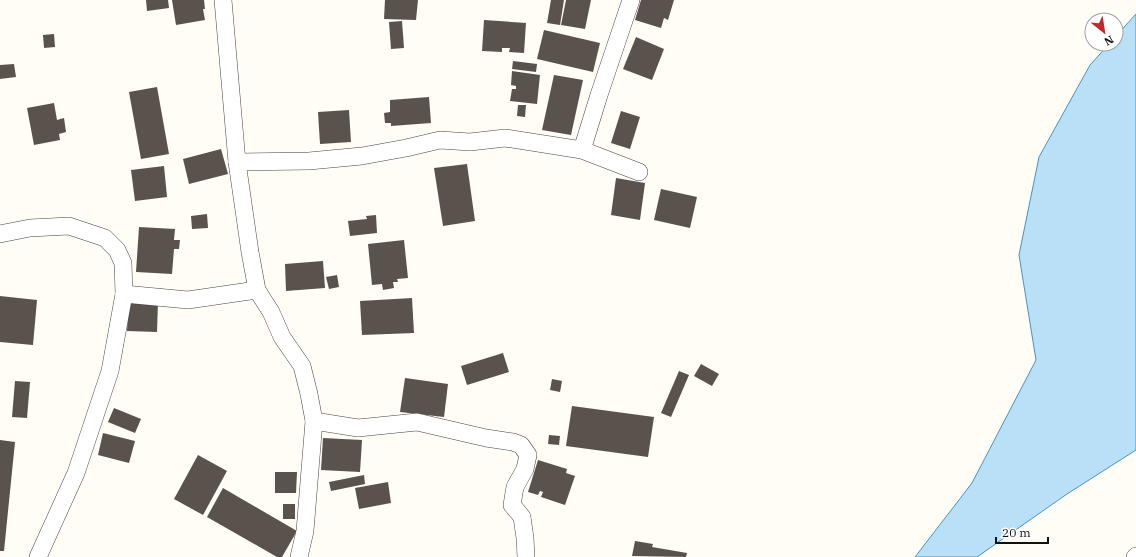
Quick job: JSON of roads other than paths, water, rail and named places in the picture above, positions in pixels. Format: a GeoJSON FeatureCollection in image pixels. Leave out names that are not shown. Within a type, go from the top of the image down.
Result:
{"type":"FeatureCollection","features":[{"type":"Feature","properties":{"kind":"street"},"geometry":{"type":"LineString","coordinates":[[223,0],[238,162],[250,252],[257,290],[271,312],[282,337],[302,366],[314,421],[305,531],[299,557]]}},
{"type":"Feature","properties":{"kind":"street"},"geometry":{"type":"LineString","coordinates":[[582,150],[631,0]]}},
{"type":"Feature","properties":{"kind":"street"},"geometry":{"type":"LineString","coordinates":[[238,162],[309,161],[362,156],[440,140],[470,142],[505,138],[582,150],[639,172]]}},
{"type":"Feature","properties":{"kind":"street"},"geometry":{"type":"LineString","coordinates":[[0,234],[30,228],[69,226],[105,238],[117,250],[123,263],[124,294],[110,371],[76,473],[38,557]]}},
{"type":"Feature","properties":{"kind":"street"},"geometry":{"type":"LineString","coordinates":[[124,294],[188,300],[257,290]]}},
{"type":"Feature","properties":{"kind":"street"},"geometry":{"type":"LineString","coordinates":[[314,421],[358,428],[417,422],[486,438],[513,442],[521,445],[528,455],[525,469],[515,487],[512,505],[522,517],[526,557]]}},
{"type":"Feature","properties":{"kind":"water"},"geometry":{"type":"Polygon","coordinates":[[[1136,14],[1136,450],[1067,494],[977,557],[915,557],[972,483],[1036,360],[1019,255],[1039,157],[1090,65],[1102,52],[1124,52],[1124,27],[1136,14]]]}}]}
